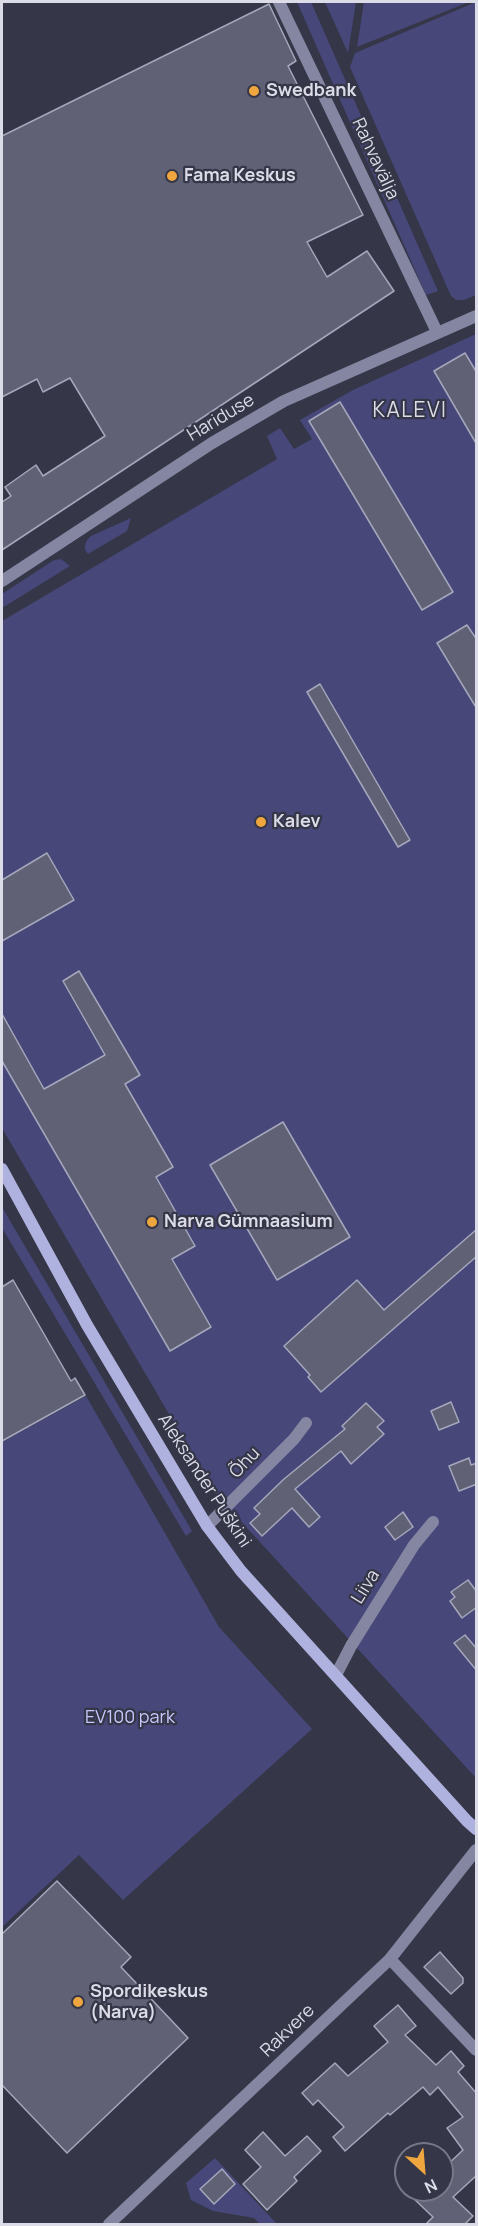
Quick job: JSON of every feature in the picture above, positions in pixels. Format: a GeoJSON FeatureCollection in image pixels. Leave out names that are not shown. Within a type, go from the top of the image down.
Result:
{"type":"FeatureCollection","features":[{"type":"Feature","properties":{"kind":"main road","name":"Aleksander Puškini"},"geometry":{"type":"LineString","coordinates":[[2,1169],[87,1325],[207,1526],[241,1571],[467,1821],[477,1829]]}},
{"type":"Feature","properties":{"kind":"street","name":"Rahvavälja"},"geometry":{"type":"LineString","coordinates":[[279,2],[437,332]]}},
{"type":"Feature","properties":{"kind":"street","name":"Hariduse"},"geometry":{"type":"LineString","coordinates":[[2,581],[212,443],[284,401],[477,316]]}},
{"type":"Feature","properties":{"kind":"street","name":"Õhu"},"geometry":{"type":"LineString","coordinates":[[207,1526],[306,1423]]}},
{"type":"Feature","properties":{"kind":"street","name":"Liiva"},"geometry":{"type":"LineString","coordinates":[[336,1675],[351,1646],[414,1545],[432,1522]]}},
{"type":"Feature","properties":{"kind":"street","name":"Rakvere"},"geometry":{"type":"LineString","coordinates":[[109,2224],[390,1959],[477,1850]]}},
{"type":"Feature","properties":{"kind":"street"},"geometry":{"type":"LineString","coordinates":[[390,1959],[477,2050]]}},
{"type":"Feature","properties":{"kind":"green space"},"geometry":{"type":"Polygon","coordinates":[[[297,2],[311,2],[438,291],[426,295],[297,2]]]}},
{"type":"Feature","properties":{"kind":"green space"},"geometry":{"type":"Polygon","coordinates":[[[325,2],[356,2],[348,53],[325,2]]]}},
{"type":"Feature","properties":{"kind":"green space"},"geometry":{"type":"Polygon","coordinates":[[[364,2],[469,2],[357,47],[364,2]]]}},
{"type":"Feature","properties":{"kind":"green space"},"geometry":{"type":"Polygon","coordinates":[[[476,2],[476,295],[464,300],[456,300],[451,296],[350,67],[355,53],[476,2]]]}},
{"type":"Feature","properties":{"kind":"green space"},"geometry":{"type":"Polygon","coordinates":[[[476,334],[476,1778],[215,1493],[2,1128],[2,621],[277,459],[267,436],[280,428],[294,449],[312,439],[300,420],[353,390],[476,334]]]}},
{"type":"Feature","properties":{"kind":"green space"},"geometry":{"type":"Polygon","coordinates":[[[131,518],[127,531],[88,554],[85,545],[91,536],[131,518]]]}},
{"type":"Feature","properties":{"kind":"green space"},"geometry":{"type":"Polygon","coordinates":[[[61,559],[70,566],[2,608],[2,594],[54,560],[61,559]]]}},
{"type":"Feature","properties":{"kind":"green space"},"geometry":{"type":"Polygon","coordinates":[[[2,1207],[192,1531],[186,1536],[2,1228],[2,1207]]]}},
{"type":"Feature","properties":{"kind":"green space","name":"EV100 park"},"geometry":{"type":"Polygon","coordinates":[[[86,1396],[219,1627],[312,1729],[123,1900],[79,1855],[2,1927],[2,1442],[86,1396]]]}},
{"type":"Feature","properties":{"kind":"green space"},"geometry":{"type":"Polygon","coordinates":[[[215,2158],[277,2224],[260,2224],[254,2218],[213,2211],[191,2200],[186,2183],[215,2158]]]}},
{"type":"Feature","properties":{"kind":"building","name":"Fama Keskus"},"geometry":{"type":"Polygon","coordinates":[[[269,4],[296,61],[288,66],[363,215],[307,242],[327,277],[367,251],[394,291],[2,550],[2,502],[11,496],[5,487],[36,465],[43,476],[105,436],[70,378],[43,392],[37,379],[2,397],[2,136],[269,4]]]}},
{"type":"Feature","properties":{"kind":"building"},"geometry":{"type":"Polygon","coordinates":[[[465,353],[477,373],[477,445],[434,371],[465,353]]]}},
{"type":"Feature","properties":{"kind":"building"},"geometry":{"type":"Polygon","coordinates":[[[340,402],[453,592],[422,610],[309,421],[340,402]]]}},
{"type":"Feature","properties":{"kind":"building"},"geometry":{"type":"Polygon","coordinates":[[[467,625],[477,640],[477,709],[437,643],[467,625]]]}},
{"type":"Feature","properties":{"kind":"building"},"geometry":{"type":"Polygon","coordinates":[[[320,684],[410,840],[398,847],[307,692],[320,684]]]}},
{"type":"Feature","properties":{"kind":"building"},"geometry":{"type":"Polygon","coordinates":[[[47,853],[74,900],[2,941],[2,880],[47,853]]]}},
{"type":"Feature","properties":{"kind":"building"},"geometry":{"type":"Polygon","coordinates":[[[79,971],[140,1075],[125,1084],[173,1167],[156,1177],[195,1246],[172,1259],[211,1327],[170,1351],[2,1061],[2,1014],[44,1089],[105,1055],[63,981],[79,971]]]}},
{"type":"Feature","properties":{"kind":"building"},"geometry":{"type":"Polygon","coordinates":[[[283,1122],[350,1237],[277,1280],[210,1165],[283,1122]]]}},
{"type":"Feature","properties":{"kind":"building"},"geometry":{"type":"Polygon","coordinates":[[[477,1229],[477,1256],[321,1392],[308,1377],[310,1375],[284,1346],[357,1280],[384,1310],[477,1229]]]}},
{"type":"Feature","properties":{"kind":"building"},"geometry":{"type":"Polygon","coordinates":[[[13,1280],[71,1381],[75,1378],[85,1395],[2,1441],[2,1287],[13,1280]]]}},
{"type":"Feature","properties":{"kind":"building"},"geometry":{"type":"Polygon","coordinates":[[[451,1402],[459,1422],[439,1430],[431,1411],[451,1402]]]}},
{"type":"Feature","properties":{"kind":"building"},"geometry":{"type":"Polygon","coordinates":[[[366,1403],[384,1421],[377,1427],[384,1434],[351,1464],[341,1451],[295,1489],[320,1517],[309,1527],[292,1508],[262,1536],[250,1523],[260,1514],[254,1508],[284,1479],[345,1429],[342,1426],[366,1403]]]}},
{"type":"Feature","properties":{"kind":"building"},"geometry":{"type":"Polygon","coordinates":[[[469,1458],[471,1465],[477,1463],[477,1484],[459,1491],[449,1466],[469,1458]]]}},
{"type":"Feature","properties":{"kind":"building"},"geometry":{"type":"Polygon","coordinates":[[[403,1512],[413,1527],[395,1540],[385,1527],[403,1512]]]}},
{"type":"Feature","properties":{"kind":"building"},"geometry":{"type":"Polygon","coordinates":[[[468,1580],[477,1592],[477,1607],[462,1618],[450,1601],[455,1597],[451,1592],[468,1580]]]}},
{"type":"Feature","properties":{"kind":"building"},"geometry":{"type":"Polygon","coordinates":[[[465,1635],[477,1649],[477,1671],[454,1643],[465,1635]]]}},
{"type":"Feature","properties":{"kind":"building","name":"Spordikeskus (Narva)"},"geometry":{"type":"Polygon","coordinates":[[[57,1881],[131,1957],[121,1967],[188,2038],[67,2153],[2,2085],[2,1934],[57,1881]]]}},
{"type":"Feature","properties":{"kind":"building"},"geometry":{"type":"Polygon","coordinates":[[[440,1952],[463,1978],[463,1983],[451,1994],[424,1967],[440,1952]]]}},
{"type":"Feature","properties":{"kind":"building"},"geometry":{"type":"Polygon","coordinates":[[[398,2005],[416,2026],[405,2035],[436,2065],[451,2051],[464,2066],[458,2072],[477,2094],[477,2175],[454,2196],[454,2159],[463,2150],[447,2128],[463,2117],[438,2087],[430,2095],[423,2087],[390,2115],[388,2113],[345,2151],[333,2137],[344,2127],[318,2100],[313,2105],[302,2093],[335,2063],[348,2076],[388,2042],[374,2026],[398,2005]]]}},
{"type":"Feature","properties":{"kind":"building"},"geometry":{"type":"Polygon","coordinates":[[[263,2132],[285,2156],[307,2136],[321,2151],[294,2177],[297,2181],[267,2210],[243,2184],[261,2167],[245,2150],[263,2132]]]}},
{"type":"Feature","properties":{"kind":"building"},"geometry":{"type":"Polygon","coordinates":[[[222,2169],[235,2184],[214,2204],[200,2189],[222,2169]]]}},
{"type":"Feature","properties":{"kind":"building"},"geometry":{"type":"Polygon","coordinates":[[[454,2198],[473,2216],[465,2224],[426,2224],[433,2217],[417,2202],[454,2202],[454,2198]]]}},
{"type":"Feature","properties":{"kind":"place","name":"Swedbank"},"geometry":{"type":"Point","coordinates":[254,91]}},
{"type":"Feature","properties":{"kind":"place","name":"Fama Keskus"},"geometry":{"type":"Point","coordinates":[172,176]}},
{"type":"Feature","properties":{"kind":"place","name":"Kalev"},"geometry":{"type":"Point","coordinates":[261,822]}},
{"type":"Feature","properties":{"kind":"place","name":"Narva Gümnaasium"},"geometry":{"type":"Point","coordinates":[152,1222]}},
{"type":"Feature","properties":{"kind":"place","name":"Spordikeskus (Narva)"},"geometry":{"type":"Point","coordinates":[78,2002]}},
{"type":"Feature","properties":{"kind":"district","name":"KALEVI"},"geometry":{"type":"Point","coordinates":[410,411]}}]}
